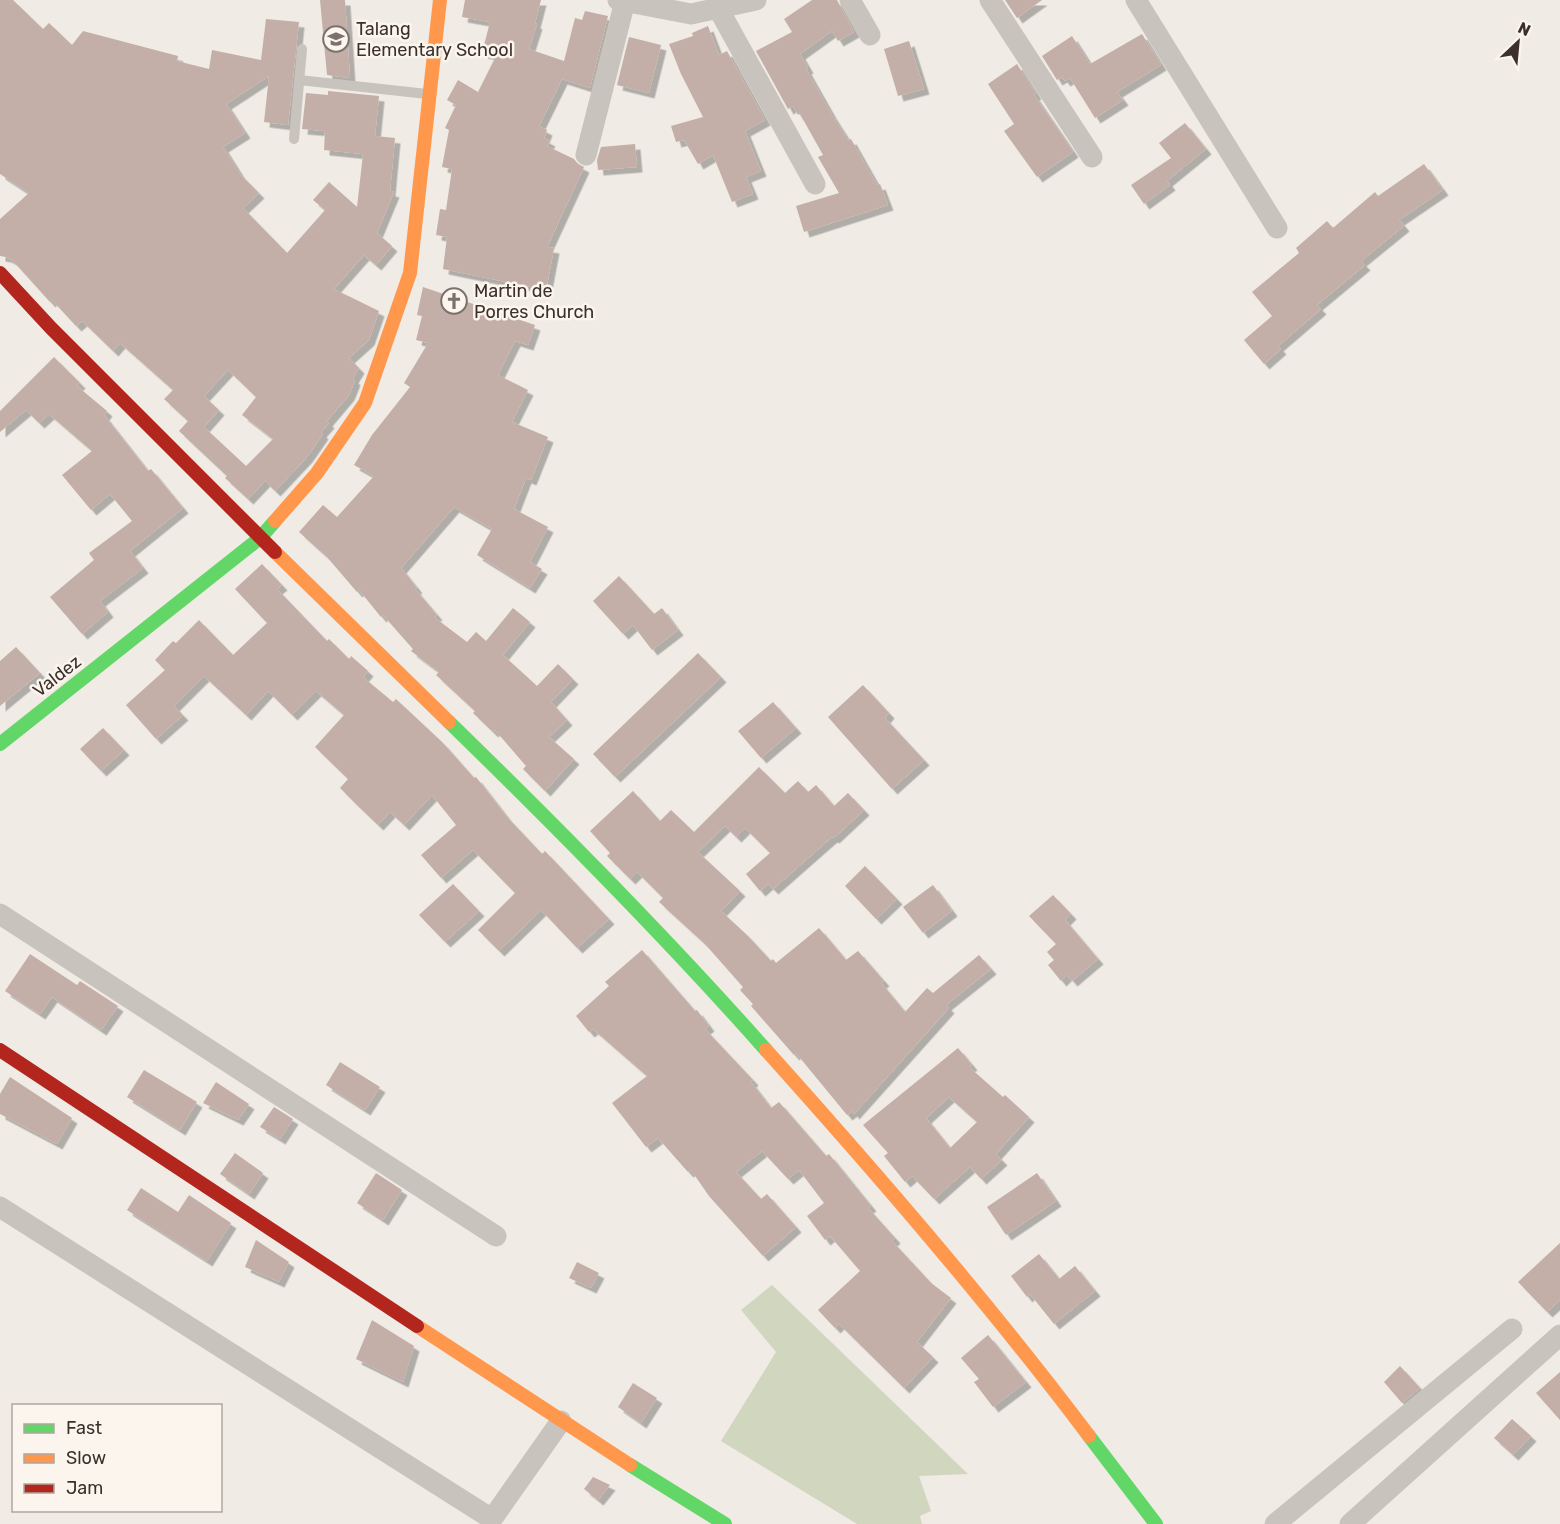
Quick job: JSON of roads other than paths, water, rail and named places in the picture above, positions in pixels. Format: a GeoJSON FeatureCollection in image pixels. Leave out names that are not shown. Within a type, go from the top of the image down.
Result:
{"type":"FeatureCollection","features":[{"type":"Feature","properties":{"kind":"street","name":"Valdez"},"geometry":{"type":"LineString","coordinates":[[0,744],[260,538],[317,473],[365,403],[410,273],[440,0]]}},
{"type":"Feature","properties":{"kind":"street"},"geometry":{"type":"LineString","coordinates":[[586,155],[622,1],[692,14],[756,0]]}},
{"type":"Feature","properties":{"kind":"street"},"geometry":{"type":"LineString","coordinates":[[850,0],[870,35]]}},
{"type":"Feature","properties":{"kind":"street"},"geometry":{"type":"LineString","coordinates":[[990,0],[1092,157]]}},
{"type":"Feature","properties":{"kind":"street"},"geometry":{"type":"LineString","coordinates":[[1136,0],[1277,228]]}},
{"type":"Feature","properties":{"kind":"street"},"geometry":{"type":"LineString","coordinates":[[718,8],[815,184]]}},
{"type":"Feature","properties":{"kind":"street"},"geometry":{"type":"LineString","coordinates":[[0,273],[51,328],[260,538],[507,778],[706,982],[873,1170],[1034,1363],[1156,1524]]}},
{"type":"Feature","properties":{"kind":"street"},"geometry":{"type":"LineString","coordinates":[[0,914],[496,1236]]}},
{"type":"Feature","properties":{"kind":"street"},"geometry":{"type":"LineString","coordinates":[[0,1050],[561,1421],[725,1524]]}},
{"type":"Feature","properties":{"kind":"street"},"geometry":{"type":"LineString","coordinates":[[0,1208],[492,1519],[561,1421]]}},
{"type":"Feature","properties":{"kind":"street"},"geometry":{"type":"LineString","coordinates":[[1275,1524],[1512,1329]]}},
{"type":"Feature","properties":{"kind":"street"},"geometry":{"type":"LineString","coordinates":[[1350,1524],[1560,1335]]}},
{"type":"Feature","properties":{"kind":"lane"},"geometry":{"type":"LineString","coordinates":[[294,139],[302,49]]}},
{"type":"Feature","properties":{"kind":"lane"},"geometry":{"type":"LineString","coordinates":[[299,80],[429,94]]}},
{"type":"Feature","properties":{"kind":"place","name":"Talang Elementary School"},"geometry":{"type":"Point","coordinates":[336,39]}},
{"type":"Feature","properties":{"kind":"place","name":"Martin de Porres Church"},"geometry":{"type":"Point","coordinates":[454,301]}}]}
